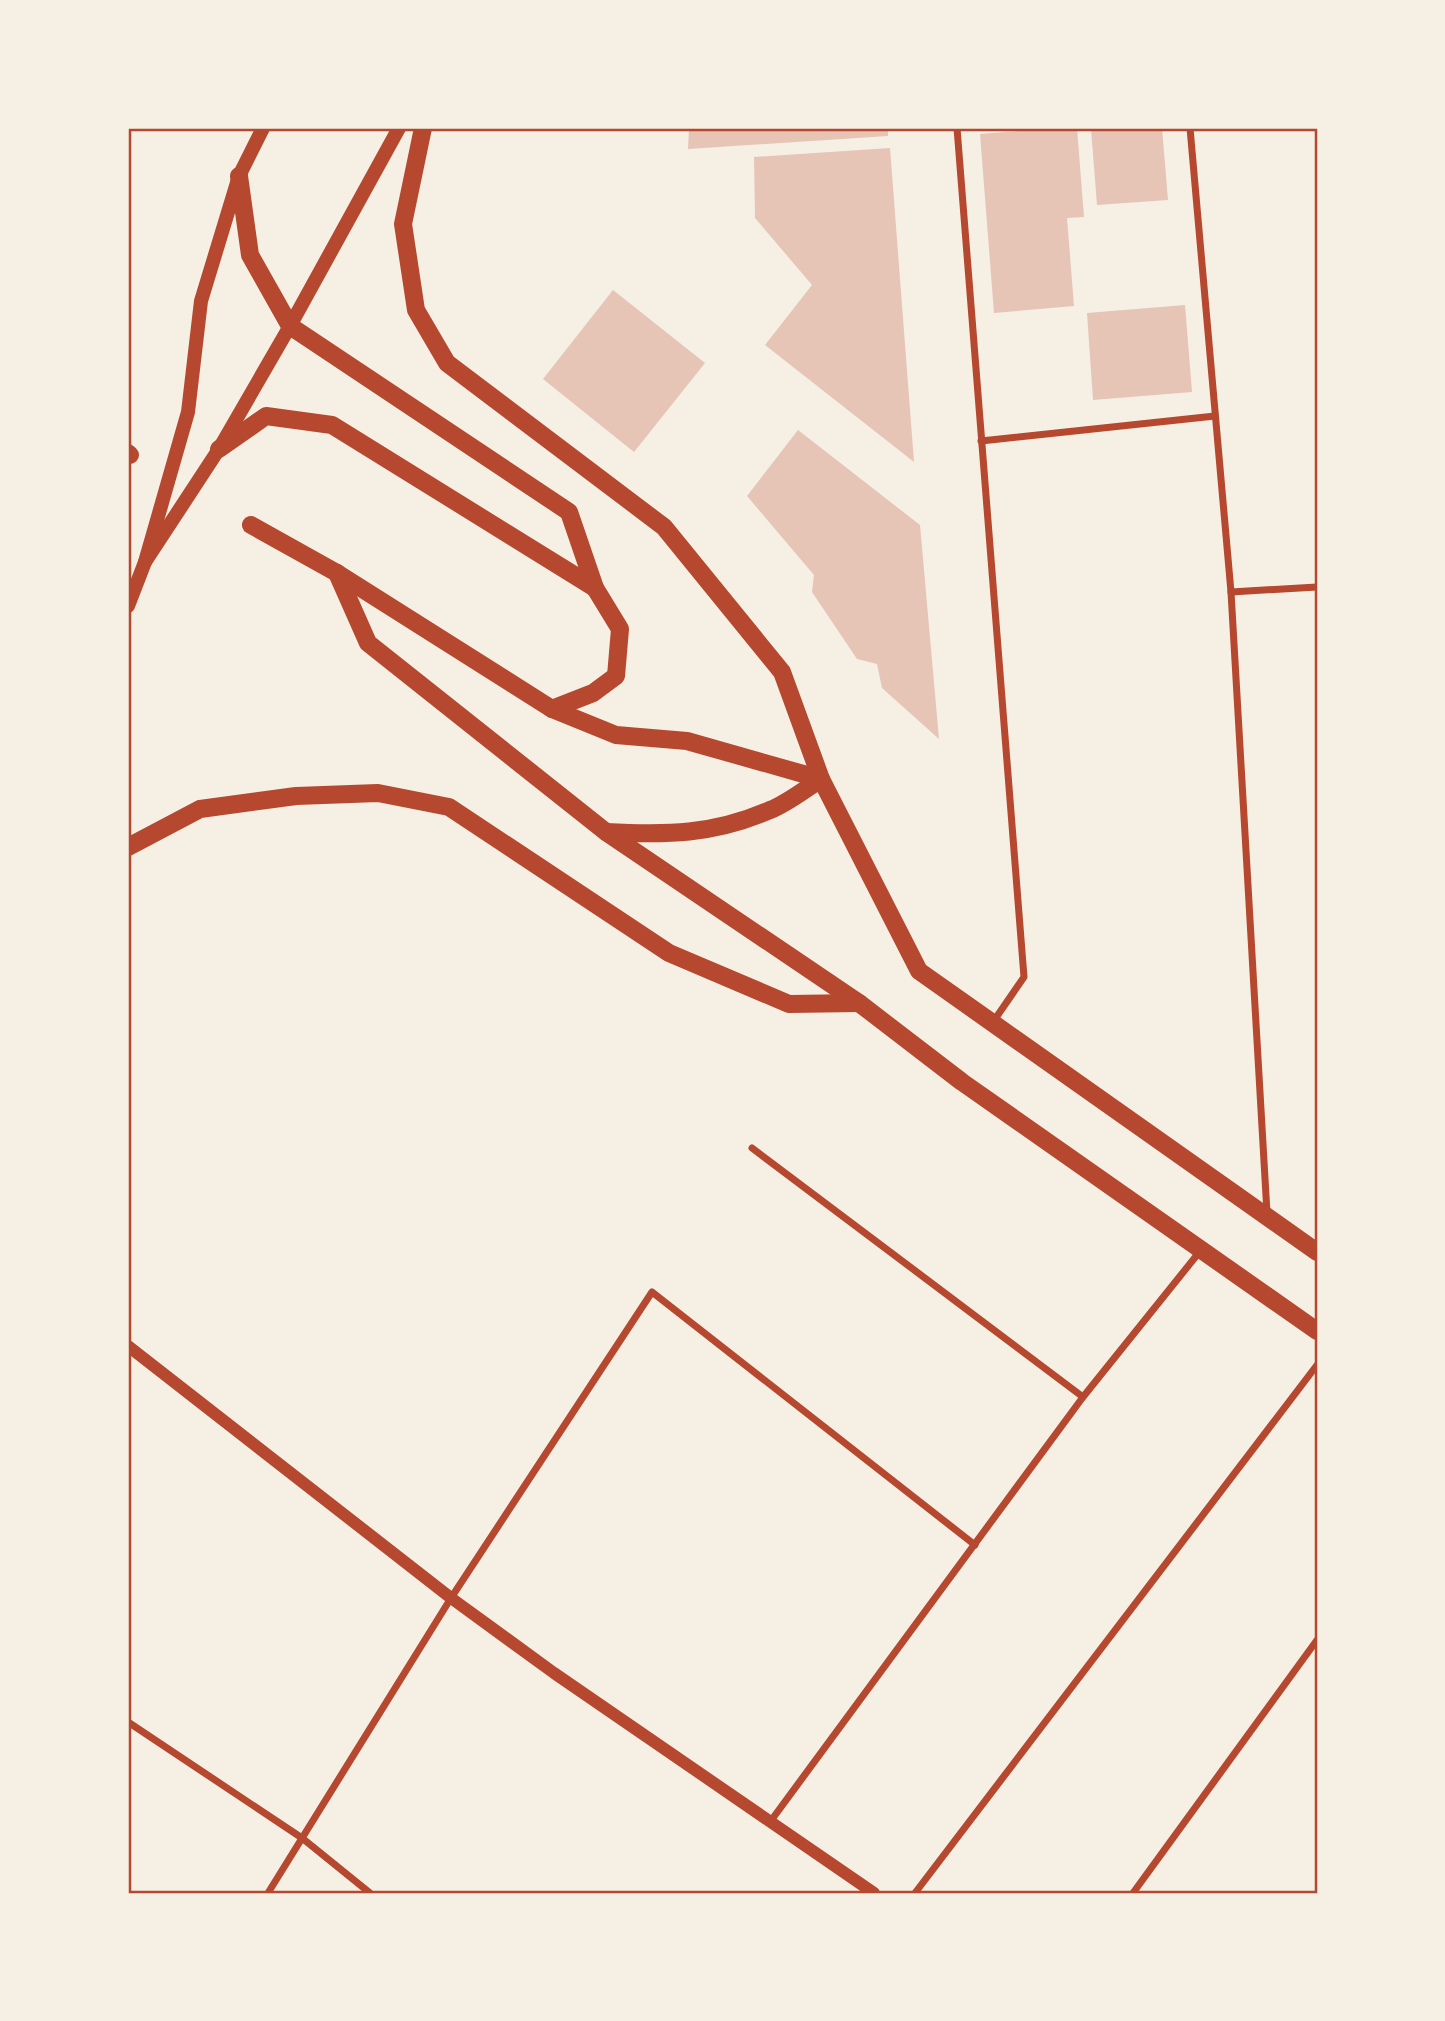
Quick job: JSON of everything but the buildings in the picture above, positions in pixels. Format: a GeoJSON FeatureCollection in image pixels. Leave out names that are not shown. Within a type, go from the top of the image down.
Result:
{"type":"FeatureCollection","features":[{"type":"Feature","properties":{"kind":"main road"},"geometry":{"type":"LineString","coordinates":[[128,606],[145,562],[188,412],[201,300],[239,176],[263,128]]}},
{"type":"Feature","properties":{"kind":"main road"},"geometry":{"type":"LineString","coordinates":[[145,562],[219,449],[290,327],[399,128]]}},
{"type":"Feature","properties":{"kind":"main road"},"geometry":{"type":"LineString","coordinates":[[423,128],[403,224],[416,310],[447,363],[664,527],[782,672],[821,779],[919,971],[1317,1252]]}},
{"type":"Feature","properties":{"kind":"main road"},"geometry":{"type":"LineString","coordinates":[[239,176],[250,255],[290,327],[569,512],[595,587],[620,629],[616,676],[593,693],[552,709]]}},
{"type":"Feature","properties":{"kind":"main road"},"geometry":{"type":"LineString","coordinates":[[219,449],[266,416],[332,425],[595,587]]}},
{"type":"Feature","properties":{"kind":"main road"},"geometry":{"type":"LineString","coordinates":[[251,525],[337,573],[552,709],[616,734],[687,741],[821,779]]}},
{"type":"Feature","properties":{"kind":"main road"},"geometry":{"type":"LineString","coordinates":[[337,573],[368,643],[606,832],[859,1003],[962,1082],[1317,1331]]}},
{"type":"Feature","properties":{"kind":"main road"},"geometry":{"type":"LineString","coordinates":[[606,832],[666,835],[718,828],[772,810],[821,779]]}},
{"type":"Feature","properties":{"kind":"main road"},"geometry":{"type":"LineString","coordinates":[[128,847],[200,809],[296,796],[377,793],[449,807],[669,953],[789,1004],[859,1003]]}},
{"type":"Feature","properties":{"kind":"street"},"geometry":{"type":"LineString","coordinates":[[957,128],[1024,977],[993,1023]]}},
{"type":"Feature","properties":{"kind":"street"},"geometry":{"type":"LineString","coordinates":[[1190,128],[1231,592],[1267,1215]]}},
{"type":"Feature","properties":{"kind":"street"},"geometry":{"type":"LineString","coordinates":[[981,441],[1215,416]]}},
{"type":"Feature","properties":{"kind":"street"},"geometry":{"type":"LineString","coordinates":[[1231,592],[1317,587]]}},
{"type":"Feature","properties":{"kind":"street"},"geometry":{"type":"LineString","coordinates":[[752,1148],[1083,1397]]}},
{"type":"Feature","properties":{"kind":"street"},"geometry":{"type":"LineString","coordinates":[[770,1822],[1083,1397],[1203,1249]]}},
{"type":"Feature","properties":{"kind":"street"},"geometry":{"type":"LineString","coordinates":[[268,1893],[451,1598],[652,1292],[975,1545]]}},
{"type":"Feature","properties":{"kind":"street"},"geometry":{"type":"LineString","coordinates":[[128,1346],[451,1598],[554,1673],[874,1893]]}},
{"type":"Feature","properties":{"kind":"street"},"geometry":{"type":"LineString","coordinates":[[915,1893],[1317,1365]]}},
{"type":"Feature","properties":{"kind":"street"},"geometry":{"type":"LineString","coordinates":[[1133,1893],[1317,1640]]}},
{"type":"Feature","properties":{"kind":"street"},"geometry":{"type":"LineString","coordinates":[[128,1722],[302,1838],[370,1893]]}}]}
